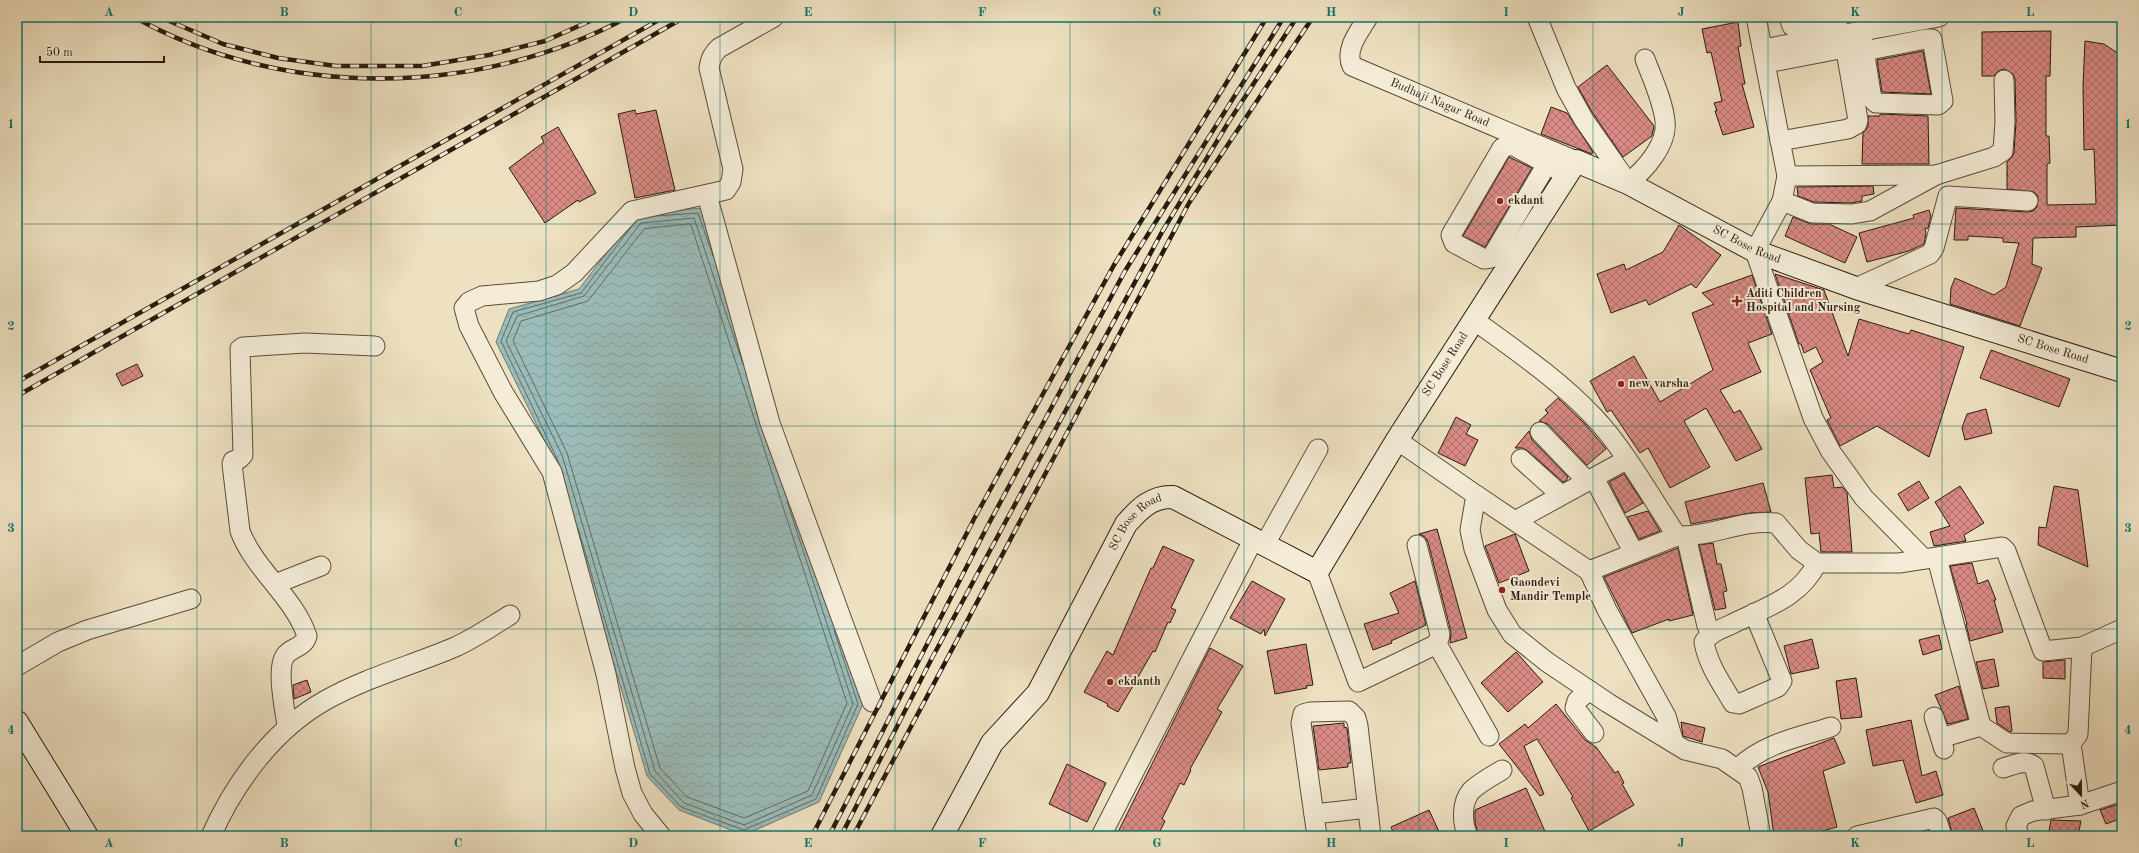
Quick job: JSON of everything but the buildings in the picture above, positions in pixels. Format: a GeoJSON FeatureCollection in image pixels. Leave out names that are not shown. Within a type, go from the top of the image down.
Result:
{"type":"FeatureCollection","features":[{"type":"Feature","properties":{"kind":"street"},"geometry":{"type":"LineString","coordinates":[[661,836],[643,814],[632,793],[624,768],[606,674],[565,515],[552,472],[503,392],[469,326],[464,308],[469,302],[482,296],[539,290],[557,285],[574,273],[632,211],[726,190],[732,182],[733,169],[709,68],[710,61],[714,53],[719,48],[774,17]]}},
{"type":"Feature","properties":{"kind":"street","name":"Budhaji Nagar Road"},"geometry":{"type":"LineString","coordinates":[[1368,17],[1352,45],[1350,54],[1352,66],[1572,168]]}},
{"type":"Feature","properties":{"kind":"street"},"geometry":{"type":"LineString","coordinates":[[1537,17],[1566,88],[1584,120],[1628,183],[1644,171],[1654,157],[1662,139],[1666,122],[1645,59]]}},
{"type":"Feature","properties":{"kind":"street"},"geometry":{"type":"LineString","coordinates":[[1756,17],[1765,56],[1787,176],[1782,200],[1755,251],[1813,418],[1831,452],[1864,498],[1931,559],[1981,726],[2007,743],[2071,744]]}},
{"type":"Feature","properties":{"kind":"street"},"geometry":{"type":"LineString","coordinates":[[1789,17],[1792,26],[1810,33],[1847,32],[1864,51],[1872,99],[1876,103],[1938,105],[1943,101],[1932,39],[1864,51]]}},
{"type":"Feature","properties":{"kind":"street"},"geometry":{"type":"LineString","coordinates":[[1765,56],[1847,32],[1910,20],[1939,17]]}},
{"type":"Feature","properties":{"kind":"street"},"geometry":{"type":"LineString","coordinates":[[1780,141],[1848,129],[1857,124],[1858,120],[1847,32]]}},
{"type":"Feature","properties":{"kind":"street"},"geometry":{"type":"LineString","coordinates":[[1765,56],[1810,33]]}},
{"type":"Feature","properties":{"kind":"street"},"geometry":{"type":"LineString","coordinates":[[1782,200],[1812,213],[1852,214],[1870,211],[1888,203],[1943,172],[1994,157],[2003,151],[2005,122],[2004,80]]}},
{"type":"Feature","properties":{"kind":"street"},"geometry":{"type":"LineString","coordinates":[[1547,164],[1491,258],[1484,259],[1454,243],[1451,235],[1502,148],[1512,145],[1547,164],[1572,168]]}},
{"type":"Feature","properties":{"kind":"street","name":"SC Bose Road"},"geometry":{"type":"LineString","coordinates":[[942,836],[992,743],[1038,692],[1126,524],[1137,512],[1161,496],[1173,497],[1317,572],[1397,440],[1572,168],[1628,183],[1755,251],[1856,288],[2122,370]]}},
{"type":"Feature","properties":{"kind":"street"},"geometry":{"type":"LineString","coordinates":[[1787,176],[1943,172]]}},
{"type":"Feature","properties":{"kind":"street"},"geometry":{"type":"LineString","coordinates":[[1856,288],[1930,254],[1934,248],[1948,196],[1943,172]]}},
{"type":"Feature","properties":{"kind":"street"},"geometry":{"type":"LineString","coordinates":[[707,195],[770,423],[872,702]]}},
{"type":"Feature","properties":{"kind":"street"},"geometry":{"type":"LineString","coordinates":[[1948,196],[2028,201]]}},
{"type":"Feature","properties":{"kind":"street"},"geometry":{"type":"LineString","coordinates":[[1474,320],[1539,367],[1594,417],[1682,536],[1708,626]]}},
{"type":"Feature","properties":{"kind":"street"},"geometry":{"type":"LineString","coordinates":[[287,726],[281,667],[286,654],[301,645],[307,636],[275,584],[244,542],[238,521],[232,464],[233,460],[239,460],[243,455],[240,349],[243,347],[305,343],[375,346]]}},
{"type":"Feature","properties":{"kind":"street"},"geometry":{"type":"LineString","coordinates":[[1540,432],[1591,479],[1634,553]]}},
{"type":"Feature","properties":{"kind":"street"},"geometry":{"type":"LineString","coordinates":[[1397,440],[1589,571],[1607,610],[1666,716],[1674,743]]}},
{"type":"Feature","properties":{"kind":"street"},"geometry":{"type":"LineString","coordinates":[[1102,836],[1260,541],[1318,449]]}},
{"type":"Feature","properties":{"kind":"street"},"geometry":{"type":"LineString","coordinates":[[1521,459],[1561,495]]}},
{"type":"Feature","properties":{"kind":"street"},"geometry":{"type":"LineString","coordinates":[[1515,521],[1626,460]]}},
{"type":"Feature","properties":{"kind":"street"},"geometry":{"type":"LineString","coordinates":[[1476,494],[1470,530],[1483,576],[1497,610],[1512,634],[1547,662],[1685,750],[1722,759],[1738,768],[1748,777],[1752,788],[1761,836]]}},
{"type":"Feature","properties":{"kind":"street"},"geometry":{"type":"LineString","coordinates":[[1589,571],[1682,536],[1767,522],[1776,523],[1799,550],[1817,563],[1899,563],[2002,547],[2006,551],[2043,651],[2082,646],[2122,629]]}},
{"type":"Feature","properties":{"kind":"street"},"geometry":{"type":"LineString","coordinates":[[1317,572],[1358,682],[1437,644],[1440,635],[1416,545]]}},
{"type":"Feature","properties":{"kind":"street"},"geometry":{"type":"LineString","coordinates":[[1754,613],[1782,681],[1778,687],[1739,704],[1734,703],[1716,673],[1706,651],[1704,642],[1710,635],[1754,613],[1783,601],[1812,574],[1817,563]]}},
{"type":"Feature","properties":{"kind":"street"},"geometry":{"type":"LineString","coordinates":[[275,584],[321,566]]}},
{"type":"Feature","properties":{"kind":"street"},"geometry":{"type":"LineString","coordinates":[[17,666],[58,642],[87,630],[191,599]]}},
{"type":"Feature","properties":{"kind":"street"},"geometry":{"type":"LineString","coordinates":[[211,836],[251,767],[287,726],[326,700],[353,686],[456,646],[510,615]]}},
{"type":"Feature","properties":{"kind":"street"},"geometry":{"type":"LineString","coordinates":[[1437,644],[1489,736]]}},
{"type":"Feature","properties":{"kind":"street"},"geometry":{"type":"LineString","coordinates":[[2080,805],[2071,744],[2078,734],[2082,646]]}},
{"type":"Feature","properties":{"kind":"street"},"geometry":{"type":"LineString","coordinates":[[1589,690],[1577,701],[1576,708],[1594,732]]}},
{"type":"Feature","properties":{"kind":"street"},"geometry":{"type":"LineString","coordinates":[[1317,836],[1301,723],[1303,714],[1310,712],[1349,711],[1356,718],[1371,836]]}},
{"type":"Feature","properties":{"kind":"street"},"geometry":{"type":"LineString","coordinates":[[1934,717],[1942,744],[1981,726]]}},
{"type":"Feature","properties":{"kind":"street"},"geometry":{"type":"LineString","coordinates":[[17,722],[87,836]]}},
{"type":"Feature","properties":{"kind":"street"},"geometry":{"type":"LineString","coordinates":[[1738,768],[1752,755],[1768,747],[1831,727]]}},
{"type":"Feature","properties":{"kind":"street"},"geometry":{"type":"LineString","coordinates":[[2003,768],[2028,762],[2034,766],[2046,810]]}},
{"type":"Feature","properties":{"kind":"street"},"geometry":{"type":"LineString","coordinates":[[1468,836],[1463,819],[1464,808],[1470,792],[1502,770]]}},
{"type":"Feature","properties":{"kind":"street"},"geometry":{"type":"LineString","coordinates":[[2019,836],[2016,826],[2021,816],[2033,811],[2080,805],[2122,791]]}},
{"type":"Feature","properties":{"kind":"street"},"geometry":{"type":"LineString","coordinates":[[1314,814],[1368,808]]}},
{"type":"Feature","properties":{"kind":"street"},"geometry":{"type":"LineString","coordinates":[[1860,836],[1934,818],[1938,821],[1942,836]]}},
{"type":"Feature","properties":{"kind":"water"},"geometry":{"type":"Polygon","coordinates":[[[702,208],[863,704],[819,802],[744,835],[679,810],[647,776],[553,458],[496,342],[509,309],[579,289],[636,214],[702,208]]]}},
{"type":"Feature","properties":{"kind":"railway"},"geometry":{"type":"LineString","coordinates":[[134,17],[192,44],[253,63],[316,75],[381,78],[445,74],[508,63],[570,44],[628,17]]}},
{"type":"Feature","properties":{"kind":"railway"},"geometry":{"type":"LineString","coordinates":[[160,17],[223,44],[278,58],[336,66],[422,66],[489,55],[545,41],[599,17]]}},
{"type":"Feature","properties":{"kind":"railway"},"geometry":{"type":"LineString","coordinates":[[17,382],[664,17]]}},
{"type":"Feature","properties":{"kind":"railway"},"geometry":{"type":"LineString","coordinates":[[17,396],[685,17]]}},
{"type":"Feature","properties":{"kind":"railway"},"geometry":{"type":"LineString","coordinates":[[812,836],[974,519],[1114,265],[1267,17]]}},
{"type":"Feature","properties":{"kind":"railway"},"geometry":{"type":"LineString","coordinates":[[829,836],[987,527],[1125,271],[1284,17]]}},
{"type":"Feature","properties":{"kind":"railway"},"geometry":{"type":"LineString","coordinates":[[841,836],[932,658],[1162,232],[1228,123],[1297,17]]}},
{"type":"Feature","properties":{"kind":"railway"},"geometry":{"type":"LineString","coordinates":[[853,836],[1189,203],[1313,17]]}},
{"type":"Feature","properties":{"kind":"place","name":"ekdant"},"geometry":{"type":"Point","coordinates":[1500,201]}},
{"type":"Feature","properties":{"kind":"place","name":"Aditi Children Hospital and Nursing"},"geometry":{"type":"Point","coordinates":[1737,301]}},
{"type":"Feature","properties":{"kind":"place","name":"new varsha"},"geometry":{"type":"Point","coordinates":[1621,384]}},
{"type":"Feature","properties":{"kind":"place","name":"Gaondevi Mandir Temple"},"geometry":{"type":"Point","coordinates":[1502,590]}},
{"type":"Feature","properties":{"kind":"place","name":"ekdanth"},"geometry":{"type":"Point","coordinates":[1110,682]}}]}
